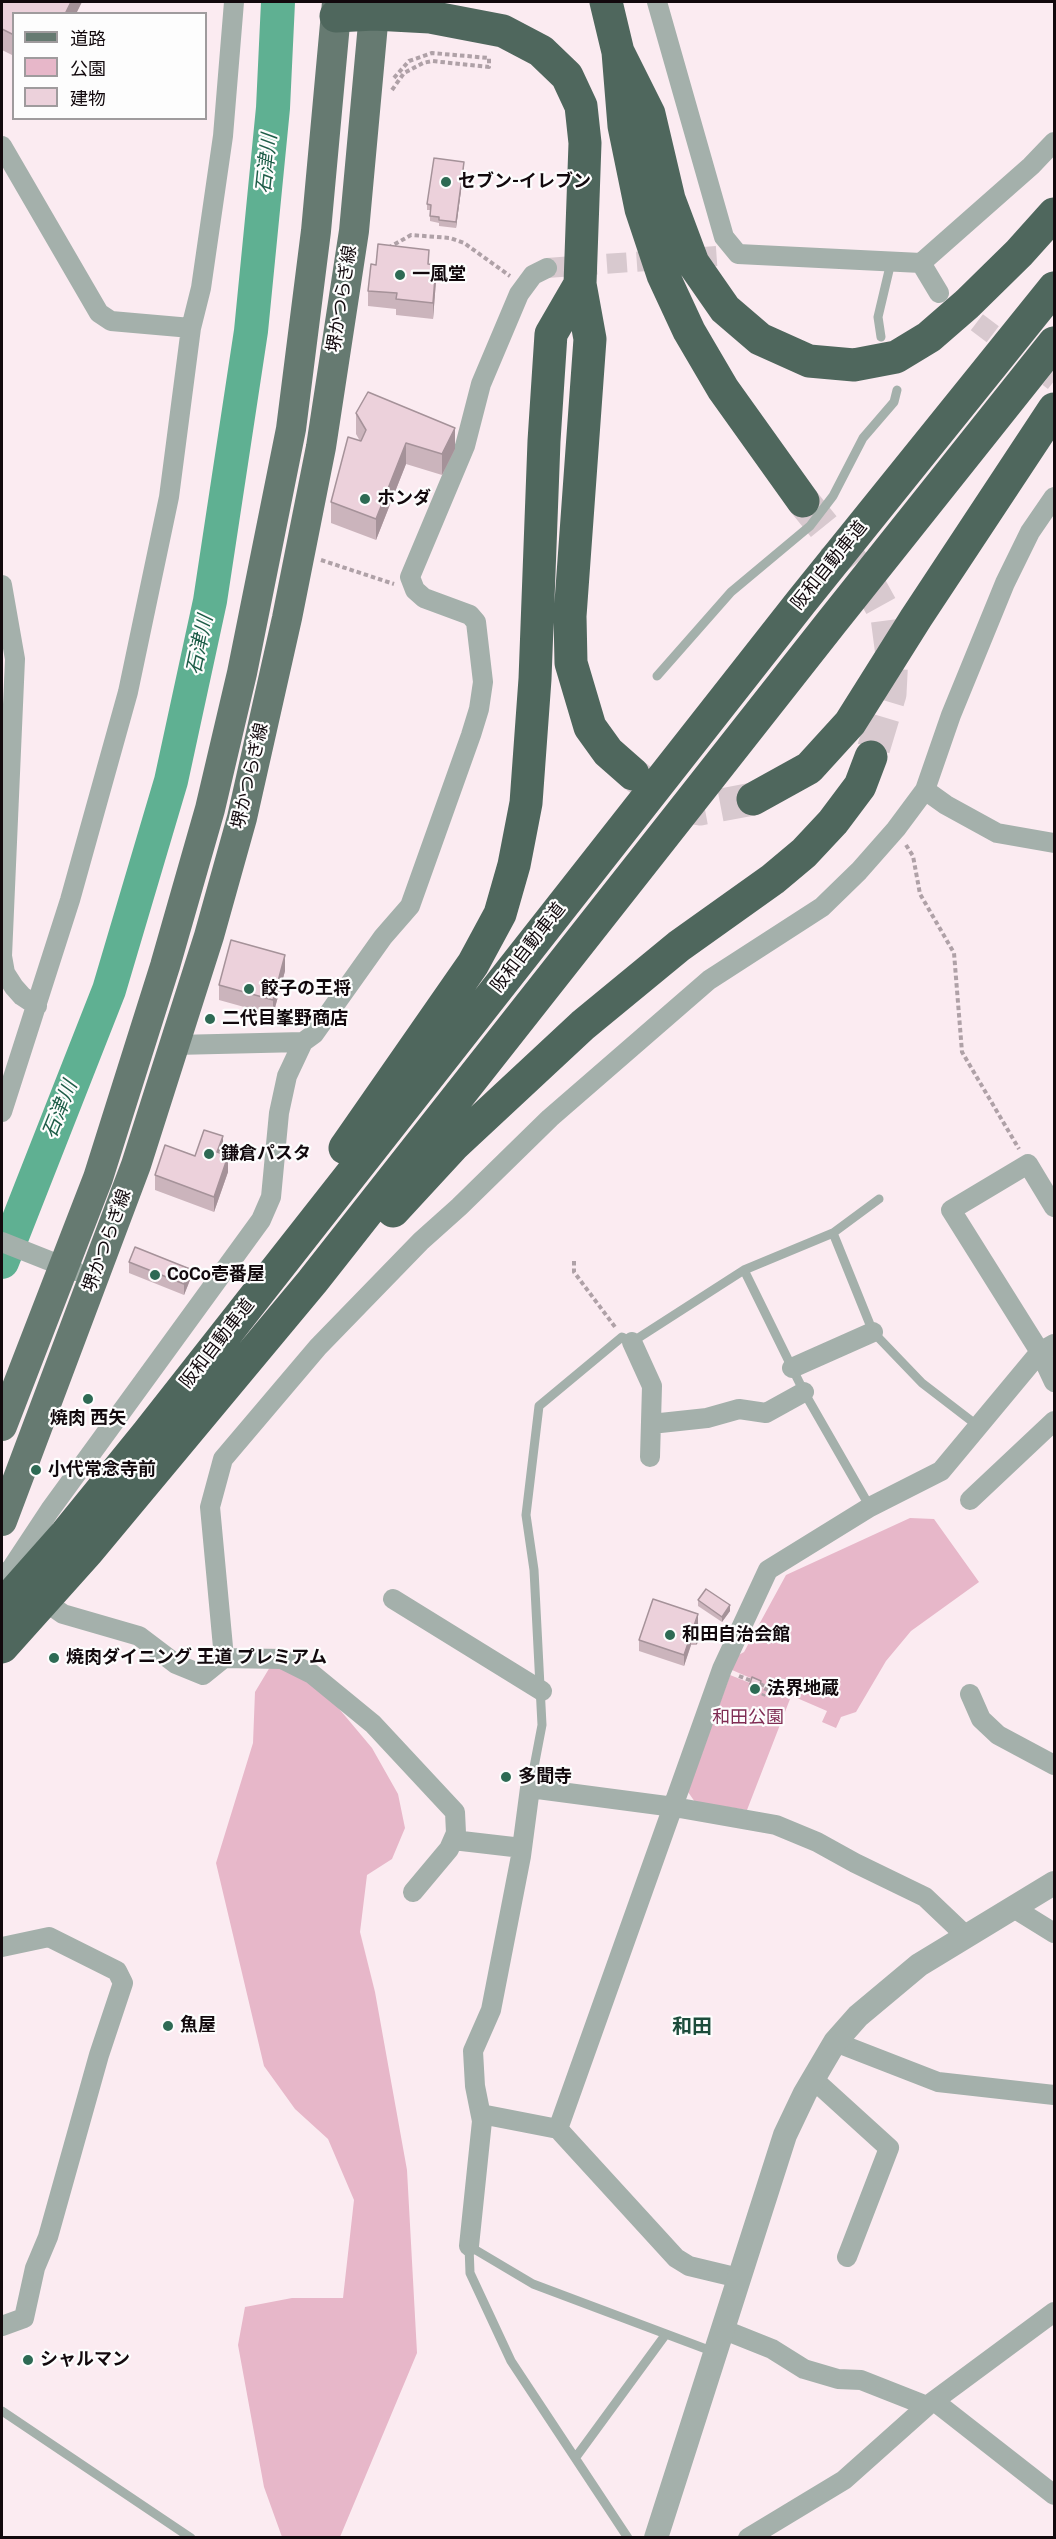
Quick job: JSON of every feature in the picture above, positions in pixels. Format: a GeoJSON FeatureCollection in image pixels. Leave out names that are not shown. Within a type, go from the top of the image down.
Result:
{"type":"FeatureCollection","features":[{"type":"Feature","properties":{"kind":"highway"},"geometry":{"type":"LineString","coordinates":[[606,2],[618,52],[624,126],[641,209],[663,275],[689,331],[723,390],[803,501]]}},
{"type":"Feature","properties":{"kind":"highway"},"geometry":{"type":"LineString","coordinates":[[336,9],[374,8],[502,31],[542,51],[567,76],[581,106],[585,143],[580,284],[590,339],[570,616],[571,663],[590,727],[608,752],[633,774]]}},
{"type":"Feature","properties":{"kind":"highway"},"geometry":{"type":"LineString","coordinates":[[618,52],[648,114],[669,200],[693,263],[725,309],[760,339],[809,361],[854,365],[896,357],[929,337],[968,304],[1054,214]]}},
{"type":"Feature","properties":{"kind":"highway"},"geometry":{"type":"LineString","coordinates":[[160,1440],[473,964],[500,914],[514,866],[526,803],[535,679],[544,441],[551,334],[580,284]]}},
{"type":"Feature","properties":{"kind":"highway","name":"阪和自動車道"},"geometry":{"type":"LineString","coordinates":[[2,1647],[88,1551],[160,1440],[801,603],[1054,288]]}},
{"type":"Feature","properties":{"kind":"highway","name":"阪和自動車道"},"geometry":{"type":"LineString","coordinates":[[3,1584],[66,1534],[312,1282],[823,632],[1054,343]]}},
{"type":"Feature","properties":{"kind":"highway"},"geometry":{"type":"LineString","coordinates":[[753,799],[809,768],[850,723],[1054,409]]}},
{"type":"Feature","properties":{"kind":"highway"},"geometry":{"type":"LineString","coordinates":[[312,1282],[364,1242],[453,1146],[583,1025],[679,946],[804,853],[833,822],[860,786],[871,757]]}},
{"type":"Feature","properties":{"kind":"main road","name":"堺かつらぎ線"},"geometry":{"type":"LineString","coordinates":[[2,1521],[136,1165],[209,936],[242,818],[321,447],[354,231],[374,8]]}},
{"type":"Feature","properties":{"kind":"main road","name":"堺かつらぎ線"},"geometry":{"type":"LineString","coordinates":[[2,1426],[54,1262],[98,1178],[165,966],[210,809],[242,673],[291,429],[315,231],[336,9]]}},
{"type":"Feature","properties":{"kind":"street"},"geometry":{"type":"LineString","coordinates":[[2,1112],[94,821],[128,692],[169,497],[191,328],[201,288],[223,136],[234,2]]}},
{"type":"Feature","properties":{"kind":"street"},"geometry":{"type":"LineString","coordinates":[[657,2],[723,237],[738,254]]}},
{"type":"Feature","properties":{"kind":"street"},"geometry":{"type":"LineString","coordinates":[[717,256],[738,254],[921,263],[1031,166],[1054,142]]}},
{"type":"Feature","properties":{"kind":"street"},"geometry":{"type":"LineString","coordinates":[[2,146],[99,313],[111,321],[191,328]]}},
{"type":"Feature","properties":{"kind":"street"},"geometry":{"type":"LineString","coordinates":[[921,263],[939,293]]}},
{"type":"Feature","properties":{"kind":"street"},"geometry":{"type":"LineString","coordinates":[[413,1892],[449,1849],[456,1833],[455,1812],[373,1724],[312,1674],[282,1659],[224,1658],[203,1675],[176,1664],[139,1636],[63,1614],[3,1584],[50,1510],[261,1220],[271,1197],[279,1113],[287,1076],[303,1042],[314,1034],[383,937],[410,906],[479,709],[483,682],[476,621],[470,615],[424,598],[415,590],[410,577],[465,446],[481,384],[519,294],[533,275],[547,268]]}},
{"type":"Feature","properties":{"kind":"street"},"geometry":{"type":"LineString","coordinates":[[224,1658],[210,1507],[224,1459],[326,1339],[421,1241],[459,1208],[550,1118],[709,980],[822,907],[859,871],[896,829],[925,790],[951,715],[1005,583],[1030,532],[1054,497]]}},
{"type":"Feature","properties":{"kind":"street"},"geometry":{"type":"LineString","coordinates":[[2,585],[15,659],[2,956],[5,974],[14,987],[21,996],[37,1006]]}},
{"type":"Feature","properties":{"kind":"street"},"geometry":{"type":"LineString","coordinates":[[925,790],[946,805],[997,833],[1024,840],[1054,843]]}},
{"type":"Feature","properties":{"kind":"street"},"geometry":{"type":"LineString","coordinates":[[175,1045],[303,1042]]}},
{"type":"Feature","properties":{"kind":"street"},"geometry":{"type":"LineString","coordinates":[[1054,1207],[1028,1164],[951,1210],[1047,1348],[1054,1382]]}},
{"type":"Feature","properties":{"kind":"street"},"geometry":{"type":"LineString","coordinates":[[2,1242],[94,1279]]}},
{"type":"Feature","properties":{"kind":"street"},"geometry":{"type":"LineString","coordinates":[[792,1368],[873,1332]]}},
{"type":"Feature","properties":{"kind":"street"},"geometry":{"type":"LineString","coordinates":[[627,1339],[652,1386],[651,1457]]}},
{"type":"Feature","properties":{"kind":"street"},"geometry":{"type":"LineString","coordinates":[[558,2129],[722,1669],[768,1570],[870,1507],[941,1471],[1047,1348]]}},
{"type":"Feature","properties":{"kind":"street"},"geometry":{"type":"LineString","coordinates":[[651,1424],[707,1418],[739,1409],[766,1413],[804,1392]]}},
{"type":"Feature","properties":{"kind":"street"},"geometry":{"type":"LineString","coordinates":[[970,1500],[1054,1421]]}},
{"type":"Feature","properties":{"kind":"street"},"geometry":{"type":"LineString","coordinates":[[393,1599],[542,1691]]}},
{"type":"Feature","properties":{"kind":"street"},"geometry":{"type":"LineString","coordinates":[[970,1694],[981,1719],[998,1735],[1054,1764]]}},
{"type":"Feature","properties":{"kind":"street"},"geometry":{"type":"LineString","coordinates":[[469,2246],[482,2121],[475,2086],[473,2051],[490,2010],[522,1848],[530,1788],[674,1807],[776,1825],[817,1842],[925,1897],[965,1935]]}},
{"type":"Feature","properties":{"kind":"street"},"geometry":{"type":"LineString","coordinates":[[453,1840],[522,1848]]}},
{"type":"Feature","properties":{"kind":"street"},"geometry":{"type":"LineString","coordinates":[[656,2538],[785,2135],[813,2079],[835,2042],[882,1994],[919,1965],[1054,1883]]}},
{"type":"Feature","properties":{"kind":"street"},"geometry":{"type":"LineString","coordinates":[[1012,1908],[1054,1934]]}},
{"type":"Feature","properties":{"kind":"street"},"geometry":{"type":"LineString","coordinates":[[2,1947],[49,1937],[117,1971],[123,1983],[99,2055],[48,2237],[35,2268],[24,2318],[2,2326]]}},
{"type":"Feature","properties":{"kind":"street"},"geometry":{"type":"LineString","coordinates":[[835,2042],[938,2082],[1054,2095]]}},
{"type":"Feature","properties":{"kind":"street"},"geometry":{"type":"LineString","coordinates":[[813,2079],[889,2148],[847,2257]]}},
{"type":"Feature","properties":{"kind":"street"},"geometry":{"type":"LineString","coordinates":[[481,2114],[558,2129],[675,2258],[689,2266],[739,2278]]}},
{"type":"Feature","properties":{"kind":"street"},"geometry":{"type":"LineString","coordinates":[[748,2538],[844,2480],[930,2403],[1054,2312]]}},
{"type":"Feature","properties":{"kind":"street"},"geometry":{"type":"LineString","coordinates":[[722,2329],[772,2349],[804,2369],[838,2379],[861,2380],[930,2403],[1054,2495]]}},
{"type":"Feature","properties":{"kind":"lane"},"geometry":{"type":"LineString","coordinates":[[881,337],[878,317],[891,262]]}},
{"type":"Feature","properties":{"kind":"lane"},"geometry":{"type":"LineString","coordinates":[[657,676],[731,592],[810,526],[833,496],[863,438],[894,402],[897,390]]}},
{"type":"Feature","properties":{"kind":"lane"},"geometry":{"type":"LineString","coordinates":[[530,1788],[542,1725],[534,1570],[526,1515],[539,1406],[627,1339],[744,1270],[833,1233],[879,1199]]}},
{"type":"Feature","properties":{"kind":"lane"},"geometry":{"type":"LineString","coordinates":[[833,1233],[873,1332],[922,1383],[978,1426]]}},
{"type":"Feature","properties":{"kind":"lane"},"geometry":{"type":"LineString","coordinates":[[744,1270],[804,1392],[870,1507]]}},
{"type":"Feature","properties":{"kind":"lane"},"geometry":{"type":"LineString","coordinates":[[469,2246],[533,2284],[714,2352]]}},
{"type":"Feature","properties":{"kind":"lane"},"geometry":{"type":"LineString","coordinates":[[469,2246],[470,2273],[511,2361],[628,2538]]}},
{"type":"Feature","properties":{"kind":"lane"},"geometry":{"type":"LineString","coordinates":[[576,2457],[666,2334]]}},
{"type":"Feature","properties":{"kind":"lane"},"geometry":{"type":"LineString","coordinates":[[2,2411],[190,2538]]}},
{"type":"Feature","properties":{"kind":"path"},"geometry":{"type":"LineString","coordinates":[[391,82],[409,61],[432,53],[489,58],[489,67],[432,61],[423,63],[404,73],[392,91]]}},
{"type":"Feature","properties":{"kind":"path"},"geometry":{"type":"LineString","coordinates":[[385,250],[411,235],[450,238],[464,243],[525,286]]}},
{"type":"Feature","properties":{"kind":"path"},"geometry":{"type":"LineString","coordinates":[[300,554],[415,590]]}},
{"type":"Feature","properties":{"kind":"path"},"geometry":{"type":"LineString","coordinates":[[896,829],[913,856],[920,894],[954,953],[962,1052],[1028,1164]]}},
{"type":"Feature","properties":{"kind":"path"},"geometry":{"type":"LineString","coordinates":[[574,1261],[574,1272],[627,1339]]}},
{"type":"Feature","properties":{"kind":"path"},"geometry":{"type":"LineString","coordinates":[[722,1669],[767,1687],[763,1696]]}},
{"type":"Feature","properties":{"kind":"green space"},"geometry":{"type":"Polygon","coordinates":[[[910,1518],[934,1519],[979,1582],[911,1631],[886,1661],[856,1712],[841,1717],[836,1728],[822,1722],[827,1711],[732,1670],[737,1656],[744,1652],[786,1575],[910,1518]]]}},
{"type":"Feature","properties":{"kind":"green space"},"geometry":{"type":"Polygon","coordinates":[[[273,1662],[325,1692],[372,1748],[398,1794],[405,1828],[392,1859],[367,1875],[360,1932],[375,1992],[407,2170],[417,2353],[340,2537],[282,2537],[264,2487],[238,2345],[245,2307],[292,2298],[343,2298],[354,2200],[328,2139],[295,2109],[264,2066],[216,1863],[253,1743],[255,1692],[273,1662]]]}},
{"type":"Feature","properties":{"kind":"green space","name":"和田公園"},"geometry":{"type":"Polygon","coordinates":[[[730,1675],[790,1699],[747,1810],[695,1802],[688,1792],[730,1675]]]}},
{"type":"Feature","properties":{"kind":"building"},"geometry":{"type":"Polygon","coordinates":[[[2,2],[71,2],[66,12],[12,12],[12,34],[2,29],[2,2]]]}},
{"type":"Feature","properties":{"kind":"building","name":"セブン-イレブン"},"geometry":{"type":"Polygon","coordinates":[[[434,158],[464,162],[456,222],[439,220],[439,217],[430,216],[431,205],[427,204],[434,158]]]}},
{"type":"Feature","properties":{"kind":"building"},"geometry":{"type":"Polygon","coordinates":[[[378,244],[429,250],[428,264],[436,265],[433,303],[396,299],[397,293],[368,291],[371,264],[376,265],[378,244]]]}},
{"type":"Feature","properties":{"kind":"building","name":"ホンダ"},"geometry":{"type":"Polygon","coordinates":[[[368,392],[455,428],[442,454],[406,443],[376,519],[331,502],[348,437],[361,441],[366,430],[356,413],[368,392]]]}},
{"type":"Feature","properties":{"kind":"building"},"geometry":{"type":"Polygon","coordinates":[[[231,940],[285,955],[273,1000],[219,985],[231,940]]]}},
{"type":"Feature","properties":{"kind":"building"},"geometry":{"type":"Polygon","coordinates":[[[204,1130],[223,1136],[217,1152],[228,1156],[214,1197],[155,1175],[165,1145],[195,1156],[204,1130]]]}},
{"type":"Feature","properties":{"kind":"building"},"geometry":{"type":"Polygon","coordinates":[[[135,1247],[190,1269],[184,1284],[129,1262],[135,1247]]]}},
{"type":"Feature","properties":{"kind":"building"},"geometry":{"type":"Polygon","coordinates":[[[706,1589],[730,1605],[722,1617],[698,1600],[706,1589]]]}},
{"type":"Feature","properties":{"kind":"building","name":"和田自治会館"},"geometry":{"type":"Polygon","coordinates":[[[653,1599],[698,1614],[684,1655],[639,1640],[653,1599]]]}},
{"type":"Feature","properties":{"kind":"building"},"geometry":{"type":"Polygon","coordinates":[[[696,1626],[700,1634],[696,1640],[691,1640],[696,1626]]]}},
{"type":"Feature","properties":{"kind":"building"},"geometry":{"type":"Polygon","coordinates":[[[752,1677],[761,1681],[758,1691],[749,1687],[752,1677]]]}},
{"type":"Feature","properties":{"kind":"waterway","name":"石津川"},"geometry":{"type":"LineString","coordinates":[[2,1262],[109,990],[171,781],[210,601],[251,331],[273,108],[278,2]]}},
{"type":"Feature","properties":{"kind":"tunnel"},"geometry":{"type":"LineString","coordinates":[[547,268],[717,256]]}},
{"type":"Feature","properties":{"kind":"tunnel"},"geometry":{"type":"LineString","coordinates":[[953,304],[1054,381]]}},
{"type":"Feature","properties":{"kind":"tunnel"},"geometry":{"type":"LineString","coordinates":[[803,501],[866,579],[887,617],[892,655],[890,694],[871,757]]}},
{"type":"Feature","properties":{"kind":"tunnel"},"geometry":{"type":"LineString","coordinates":[[633,774],[656,792],[680,806],[700,809],[753,799]]}},
{"type":"Feature","properties":{"kind":"place","name":"セブン-イレブン"},"geometry":{"type":"Point","coordinates":[446,182]}},
{"type":"Feature","properties":{"kind":"place","name":"一風堂"},"geometry":{"type":"Point","coordinates":[400,275]}},
{"type":"Feature","properties":{"kind":"place","name":"ホンダ"},"geometry":{"type":"Point","coordinates":[365,499]}},
{"type":"Feature","properties":{"kind":"place","name":"餃子の王将"},"geometry":{"type":"Point","coordinates":[249,989]}},
{"type":"Feature","properties":{"kind":"place","name":"二代目峯野商店"},"geometry":{"type":"Point","coordinates":[210,1019]}},
{"type":"Feature","properties":{"kind":"place","name":"鎌倉パスタ"},"geometry":{"type":"Point","coordinates":[209,1154]}},
{"type":"Feature","properties":{"kind":"place","name":"CoCo壱番屋"},"geometry":{"type":"Point","coordinates":[155,1275]}},
{"type":"Feature","properties":{"kind":"place","name":"焼肉 西矢"},"geometry":{"type":"Point","coordinates":[88,1399]}},
{"type":"Feature","properties":{"kind":"place","name":"小代常念寺前"},"geometry":{"type":"Point","coordinates":[36,1470]}},
{"type":"Feature","properties":{"kind":"place","name":"和田自治会館"},"geometry":{"type":"Point","coordinates":[670,1635]}},
{"type":"Feature","properties":{"kind":"place","name":"焼肉ダイニング 王道 プレミアム"},"geometry":{"type":"Point","coordinates":[54,1658]}},
{"type":"Feature","properties":{"kind":"place","name":"法界地蔵"},"geometry":{"type":"Point","coordinates":[755,1689]}},
{"type":"Feature","properties":{"kind":"place","name":"多聞寺"},"geometry":{"type":"Point","coordinates":[506,1777]}},
{"type":"Feature","properties":{"kind":"place","name":"魚屋"},"geometry":{"type":"Point","coordinates":[168,2026]}},
{"type":"Feature","properties":{"kind":"place","name":"シャルマン"},"geometry":{"type":"Point","coordinates":[28,2360]}},
{"type":"Feature","properties":{"kind":"district","name":"和田"},"geometry":{"type":"Point","coordinates":[692,2028]}}]}
